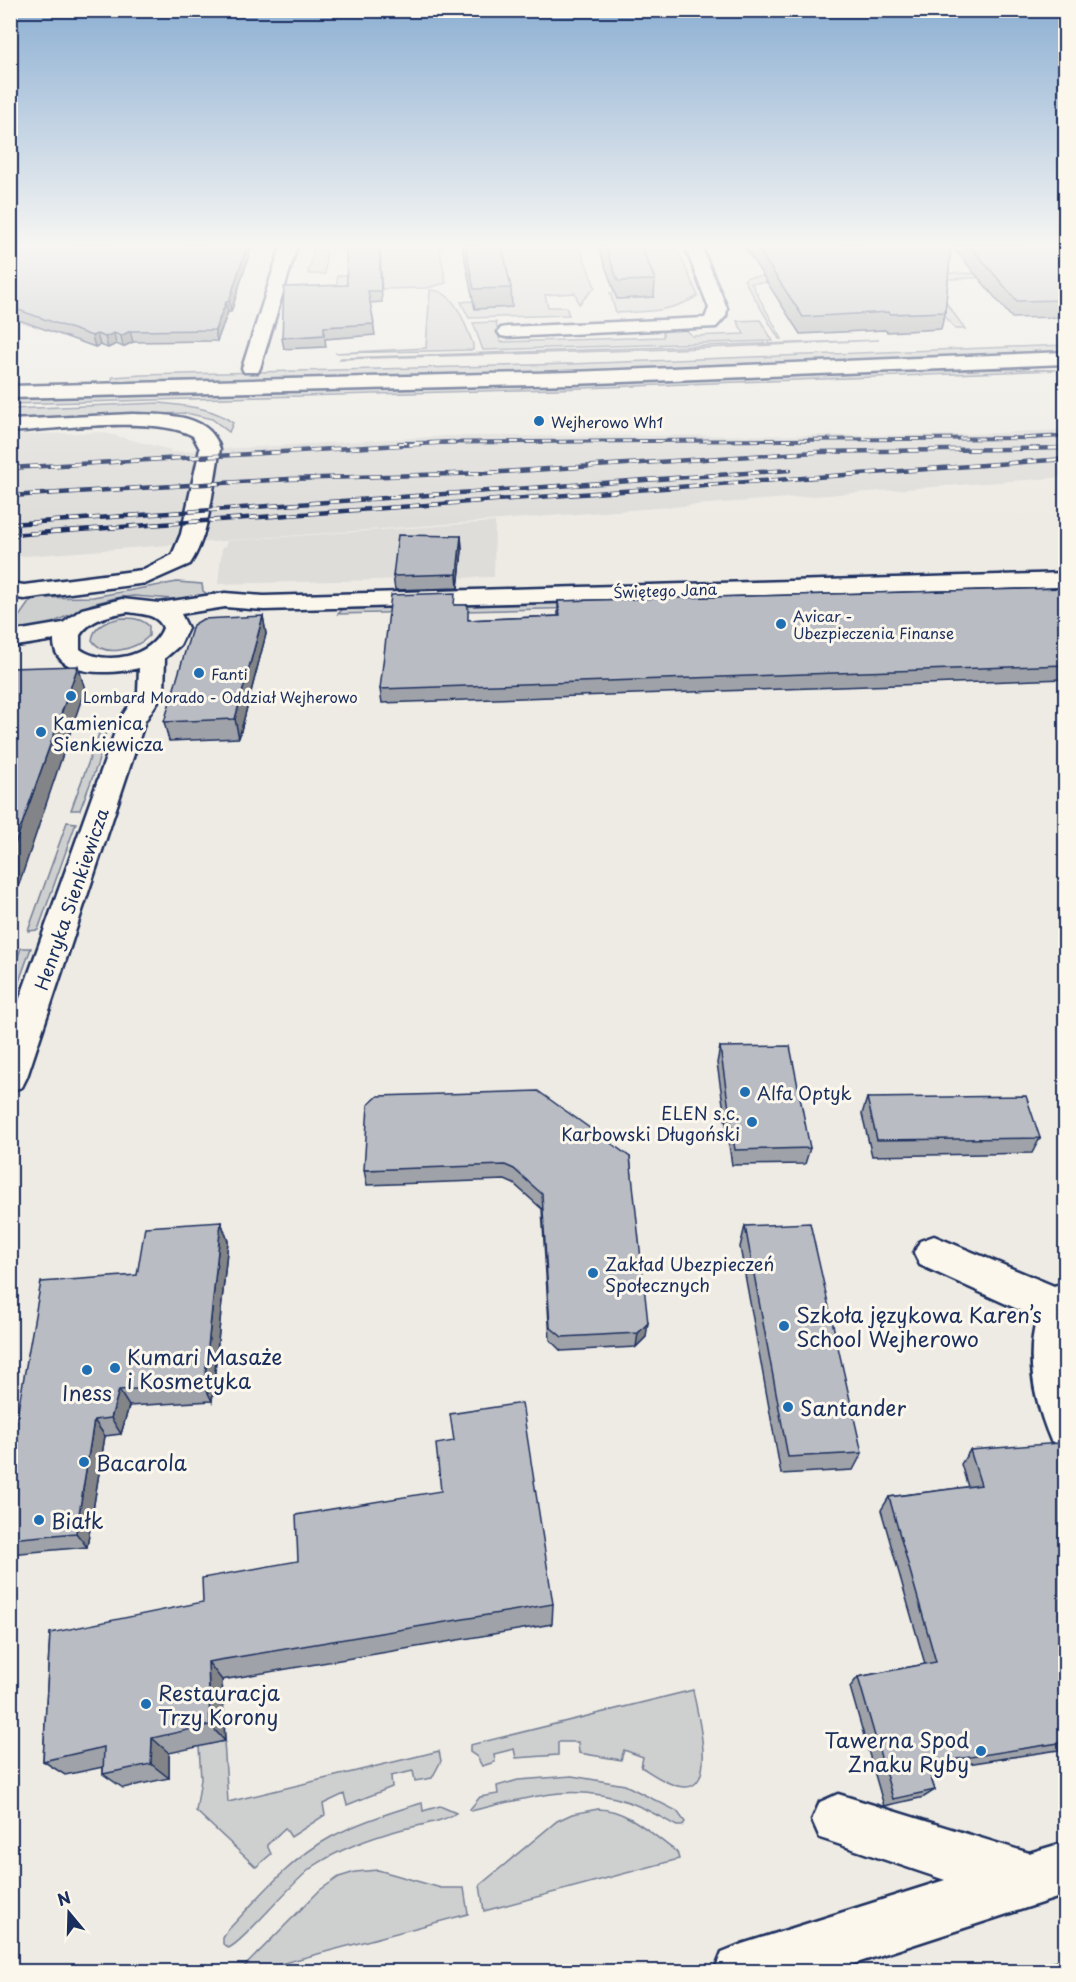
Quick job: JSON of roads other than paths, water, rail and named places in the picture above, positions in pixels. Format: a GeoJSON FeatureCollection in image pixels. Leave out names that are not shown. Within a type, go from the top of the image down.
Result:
{"type":"FeatureCollection","features":[{"type":"Feature","properties":{"kind":"street"},"geometry":{"type":"LineString","coordinates":[[251,368],[260,338]]}},
{"type":"Feature","properties":{"kind":"street"},"geometry":{"type":"LineString","coordinates":[[748,353],[1065,341]]}},
{"type":"Feature","properties":{"kind":"street"},"geometry":{"type":"LineString","coordinates":[[10,392],[549,379],[1065,358]]}},
{"type":"Feature","properties":{"kind":"street"},"geometry":{"type":"LineString","coordinates":[[204,369],[468,363]]}},
{"type":"Feature","properties":{"kind":"street"},"geometry":{"type":"LineString","coordinates":[[10,426],[166,422],[195,428],[208,440],[210,449],[189,548],[182,559],[147,576],[24,592],[10,590]]}},
{"type":"Feature","properties":{"kind":"street"},"geometry":{"type":"LineString","coordinates":[[10,582],[32,580],[70,586]]}},
{"type":"Feature","properties":{"kind":"street","name":"Świętego Jana"},"geometry":{"type":"LineString","coordinates":[[70,641],[95,612],[111,607],[145,606],[159,610],[225,600],[264,603],[349,598],[1065,580]]}},
{"type":"Feature","properties":{"kind":"street","name":"Świętego Jana"},"geometry":{"type":"LineString","coordinates":[[176,631],[229,617],[264,603]]}},
{"type":"Feature","properties":{"kind":"street"},"geometry":{"type":"LineString","coordinates":[[119,693],[123,666],[152,657],[172,640],[176,631],[174,623],[169,615],[159,610]]}},
{"type":"Feature","properties":{"kind":"street"},"geometry":{"type":"LineString","coordinates":[[10,640],[70,641],[119,693]]}},
{"type":"Feature","properties":{"kind":"street"},"geometry":{"type":"LineString","coordinates":[[10,660],[70,641]]}},
{"type":"Feature","properties":{"kind":"street","name":"Henryka Sienkiewicza"},"geometry":{"type":"LineString","coordinates":[[10,1077],[98,817],[119,693],[150,692],[152,657]]}},
{"type":"Feature","properties":{"kind":"street"},"geometry":{"type":"LineString","coordinates":[[934,1253],[1062,1304],[1052,1338],[1054,1373],[1065,1426]]}},
{"type":"Feature","properties":{"kind":"street"},"geometry":{"type":"LineString","coordinates":[[838,1820],[1047,1874]]}},
{"type":"Feature","properties":{"kind":"street"},"geometry":{"type":"LineString","coordinates":[[742,1971],[830,1945],[1047,1874]]}},
{"type":"Feature","properties":{"kind":"railway"},"geometry":{"type":"LineString","coordinates":[[1028,438],[1066,436]]}},
{"type":"Feature","properties":{"kind":"railway"},"geometry":{"type":"LineString","coordinates":[[442,443],[1036,438]]}},
{"type":"Feature","properties":{"kind":"railway"},"geometry":{"type":"LineString","coordinates":[[442,443],[453,442]]}},
{"type":"Feature","properties":{"kind":"railway"},"geometry":{"type":"LineString","coordinates":[[399,443],[442,443]]}},
{"type":"Feature","properties":{"kind":"railway"},"geometry":{"type":"LineString","coordinates":[[10,468],[442,443]]}},
{"type":"Feature","properties":{"kind":"railway"},"geometry":{"type":"LineString","coordinates":[[10,496],[289,479],[486,473],[816,452],[1066,448]]}},
{"type":"Feature","properties":{"kind":"railway"},"geometry":{"type":"LineString","coordinates":[[10,535],[1066,459]]}},
{"type":"Feature","properties":{"kind":"railway"},"geometry":{"type":"LineString","coordinates":[[10,524],[790,470]]}},
{"type":"Feature","properties":{"kind":"place","name":"Wejherowo Wh1"},"geometry":{"type":"Point","coordinates":[539,421]}},
{"type":"Feature","properties":{"kind":"place","name":"Avicar - Ubezpieczenia Finanse"},"geometry":{"type":"Point","coordinates":[781,624]}},
{"type":"Feature","properties":{"kind":"place","name":"Fanti"},"geometry":{"type":"Point","coordinates":[199,673]}},
{"type":"Feature","properties":{"kind":"place","name":"Lombard Morado - Oddział Wejherowo"},"geometry":{"type":"Point","coordinates":[71,696]}},
{"type":"Feature","properties":{"kind":"place","name":"Kamienica Sienkiewicza"},"geometry":{"type":"Point","coordinates":[41,732]}},
{"type":"Feature","properties":{"kind":"place","name":"Alfa Optyk"},"geometry":{"type":"Point","coordinates":[745,1092]}},
{"type":"Feature","properties":{"kind":"place","name":"ELEN s.c. Karbowski Długoński"},"geometry":{"type":"Point","coordinates":[752,1122]}},
{"type":"Feature","properties":{"kind":"place","name":"Zakład Ubezpieczeń Społecznych"},"geometry":{"type":"Point","coordinates":[593,1273]}},
{"type":"Feature","properties":{"kind":"place","name":"Szkoła językowa Karen’s School Wejherowo"},"geometry":{"type":"Point","coordinates":[784,1326]}},
{"type":"Feature","properties":{"kind":"place","name":"Kumari Masaże i Kosmetyka"},"geometry":{"type":"Point","coordinates":[115,1368]}},
{"type":"Feature","properties":{"kind":"place","name":"Iness"},"geometry":{"type":"Point","coordinates":[87,1370]}},
{"type":"Feature","properties":{"kind":"place","name":"Santander"},"geometry":{"type":"Point","coordinates":[788,1407]}},
{"type":"Feature","properties":{"kind":"place","name":"Bacarola"},"geometry":{"type":"Point","coordinates":[84,1462]}},
{"type":"Feature","properties":{"kind":"place","name":"Białk"},"geometry":{"type":"Point","coordinates":[39,1520]}},
{"type":"Feature","properties":{"kind":"place","name":"Restauracja Trzy Korony"},"geometry":{"type":"Point","coordinates":[146,1704]}},
{"type":"Feature","properties":{"kind":"place","name":"Tawerna Spod Znaku Ryby"},"geometry":{"type":"Point","coordinates":[981,1751]}}]}
